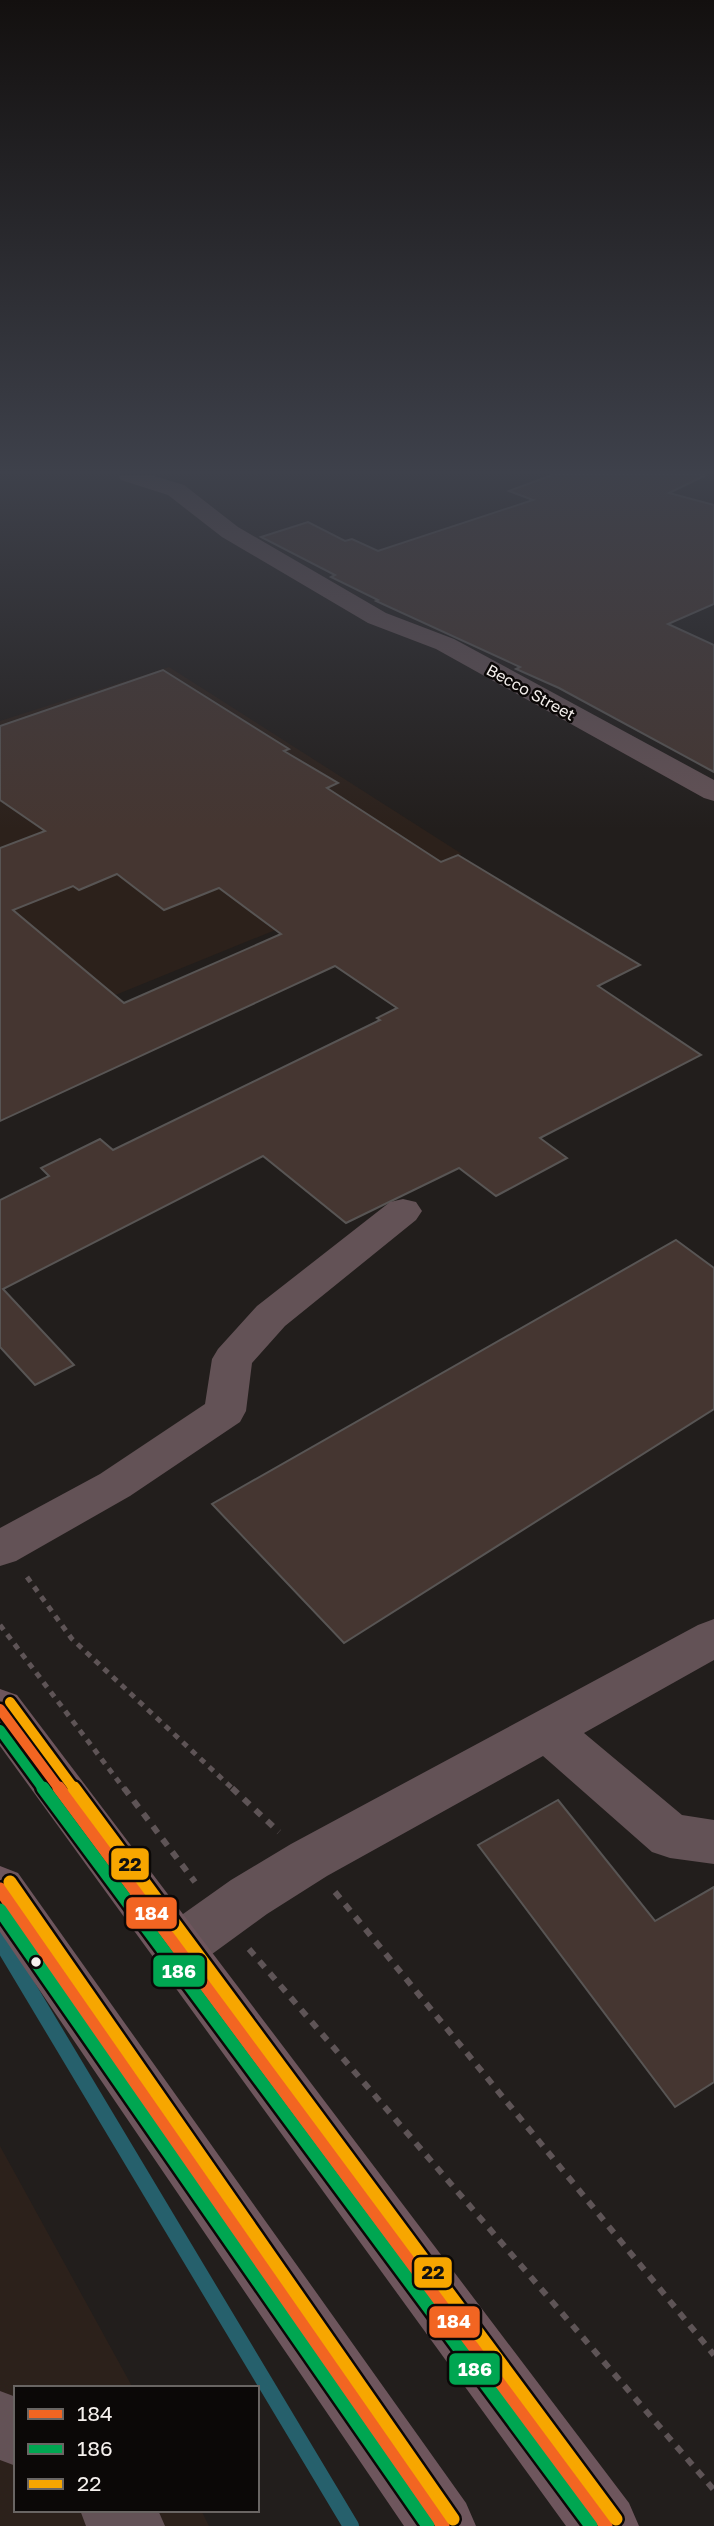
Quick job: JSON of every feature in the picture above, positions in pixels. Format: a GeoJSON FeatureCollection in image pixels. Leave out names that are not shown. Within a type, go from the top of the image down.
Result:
{"type":"FeatureCollection","features":[{"type":"Feature","properties":{"kind":"highway"},"geometry":{"type":"LineString","coordinates":[[0,1709],[606,2526]]}},
{"type":"Feature","properties":{"kind":"highway"},"geometry":{"type":"LineString","coordinates":[[0,1889],[443,2526]]}},
{"type":"Feature","properties":{"kind":"street","name":"Becco Street"},"geometry":{"type":"LineString","coordinates":[[334,593],[377,618],[445,644],[714,792]]}},
{"type":"Feature","properties":{"kind":"street"},"geometry":{"type":"LineString","coordinates":[[2,1547],[114,1485],[225,1411],[232,1359],[271,1316],[403,1211]]}},
{"type":"Feature","properties":{"kind":"street"},"geometry":{"type":"LineString","coordinates":[[178,1948],[309,1860],[714,1638]]}},
{"type":"Feature","properties":{"kind":"street"},"geometry":{"type":"LineString","coordinates":[[547,1730],[670,1836],[714,1842]]}},
{"type":"Feature","properties":{"kind":"street"},"geometry":{"type":"LineString","coordinates":[[0,2422],[14,2433]]}},
{"type":"Feature","properties":{"kind":"street"},"geometry":{"type":"LineString","coordinates":[[114,2512],[132,2526]]}},
{"type":"Feature","properties":{"kind":"path"},"geometry":{"type":"LineString","coordinates":[[2,1547],[72,1639],[309,1860],[714,2355]]}},
{"type":"Feature","properties":{"kind":"path"},"geometry":{"type":"LineString","coordinates":[[0,1625],[221,1917],[714,2490]]}},
{"type":"Feature","properties":{"kind":"shaded area"},"geometry":{"type":"Polygon","coordinates":[[[169,667],[462,854],[0,1042],[0,721],[169,667]]]}},
{"type":"Feature","properties":{"kind":"shaded area"},"geometry":{"type":"Polygon","coordinates":[[[0,2146],[132,2386],[14,2386],[14,2512],[202,2512],[209,2526],[0,2526],[0,2146]]]}},
{"type":"Feature","properties":{"kind":"building"},"geometry":{"type":"Polygon","coordinates":[[[363,593],[714,593],[714,604],[668,624],[714,645],[714,772],[559,688],[516,669],[520,667],[376,601],[378,600],[363,593]]]}},
{"type":"Feature","properties":{"kind":"building"},"geometry":{"type":"Polygon","coordinates":[[[163,670],[289,749],[284,751],[338,783],[327,788],[441,862],[458,855],[640,965],[598,986],[701,1055],[540,1138],[567,1158],[496,1196],[459,1168],[346,1223],[263,1156],[3,1289],[74,1365],[35,1385],[0,1347],[0,1200],[49,1176],[41,1168],[100,1139],[113,1150],[380,1020],[377,1018],[397,1008],[335,966],[0,1121],[0,848],[45,831],[0,800],[0,726],[163,670]],[[117,874],[79,890],[73,886],[13,910],[124,1003],[281,934],[219,888],[164,910],[117,874]]]}},
{"type":"Feature","properties":{"kind":"building"},"geometry":{"type":"Polygon","coordinates":[[[676,1240],[714,1268],[714,1409],[344,1643],[212,1504],[676,1240]]]}},
{"type":"Feature","properties":{"kind":"building"},"geometry":{"type":"Polygon","coordinates":[[[558,1800],[655,1921],[714,1887],[714,2082],[675,2107],[478,1845],[558,1800]]]}},
{"type":"Feature","properties":{"kind":"waterway"},"geometry":{"type":"LineString","coordinates":[[0,1940],[351,2526]]}},
{"type":"Feature","properties":{"kind":"transit line","name":"22"},"geometry":{"type":"LineString","coordinates":[[10,1702],[616,2519]]}},
{"type":"Feature","properties":{"kind":"transit line","name":"184"},"geometry":{"type":"LineString","coordinates":[[0,1709],[606,2526]]}},
{"type":"Feature","properties":{"kind":"transit line","name":"186"},"geometry":{"type":"LineString","coordinates":[[0,1730],[591,2526]]}},
{"type":"Feature","properties":{"kind":"transit line","name":"22"},"geometry":{"type":"LineString","coordinates":[[10,1882],[453,2519]]}},
{"type":"Feature","properties":{"kind":"transit line","name":"184"},"geometry":{"type":"LineString","coordinates":[[0,1889],[443,2526]]}},
{"type":"Feature","properties":{"kind":"transit line","name":"186"},"geometry":{"type":"LineString","coordinates":[[0,1910],[428,2526]]}}]}
